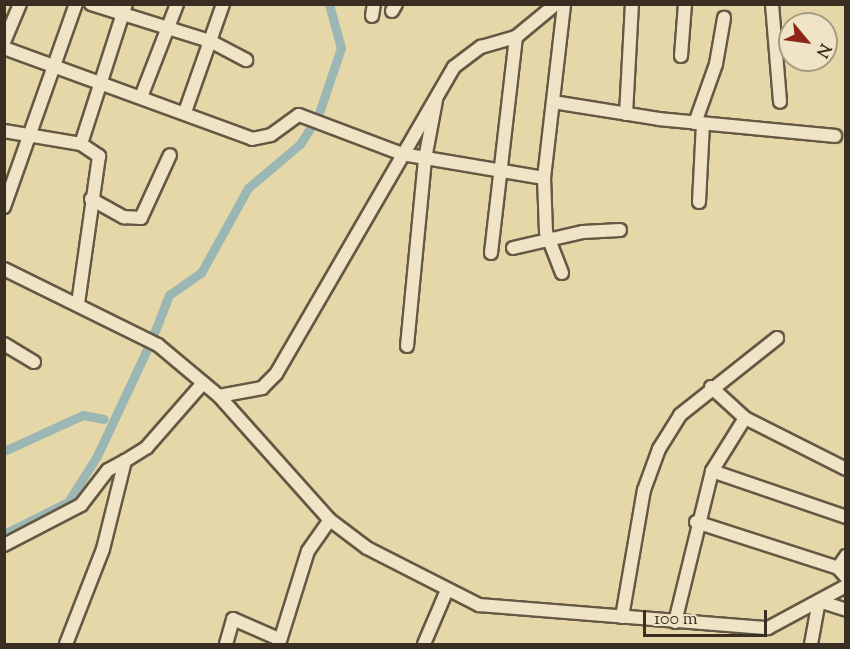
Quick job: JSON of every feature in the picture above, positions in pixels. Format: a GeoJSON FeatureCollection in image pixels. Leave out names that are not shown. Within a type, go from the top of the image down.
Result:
{"type":"FeatureCollection","features":[{"type":"Feature","properties":{"kind":"street"},"geometry":{"type":"LineString","coordinates":[[4,42],[21,4]]}},
{"type":"Feature","properties":{"kind":"street"},"geometry":{"type":"LineString","coordinates":[[4,207],[51,67],[76,4]]}},
{"type":"Feature","properties":{"kind":"street"},"geometry":{"type":"LineString","coordinates":[[92,4],[124,10],[166,30],[210,41],[246,60]]}},
{"type":"Feature","properties":{"kind":"street"},"geometry":{"type":"LineString","coordinates":[[141,98],[177,4]]}},
{"type":"Feature","properties":{"kind":"street"},"geometry":{"type":"LineString","coordinates":[[185,112],[223,4]]}},
{"type":"Feature","properties":{"kind":"street"},"geometry":{"type":"LineString","coordinates":[[219,396],[262,388],[276,374],[438,90],[454,68],[481,47],[516,36],[556,4]]}},
{"type":"Feature","properties":{"kind":"street"},"geometry":{"type":"LineString","coordinates":[[562,273],[547,238],[544,178],[564,4]]}},
{"type":"Feature","properties":{"kind":"street"},"geometry":{"type":"LineString","coordinates":[[626,114],[632,4]]}},
{"type":"Feature","properties":{"kind":"street"},"geometry":{"type":"LineString","coordinates":[[681,56],[685,4]]}},
{"type":"Feature","properties":{"kind":"street"},"geometry":{"type":"LineString","coordinates":[[772,4],[780,102]]}},
{"type":"Feature","properties":{"kind":"street"},"geometry":{"type":"LineString","coordinates":[[81,144],[96,85],[124,10]]}},
{"type":"Feature","properties":{"kind":"street"},"geometry":{"type":"LineString","coordinates":[[699,202],[699,124],[716,64],[723,18]]}},
{"type":"Feature","properties":{"kind":"street"},"geometry":{"type":"LineString","coordinates":[[491,253],[498,171],[516,36]]}},
{"type":"Feature","properties":{"kind":"street"},"geometry":{"type":"LineString","coordinates":[[4,48],[96,85],[185,112],[252,139],[272,135],[299,115],[402,154],[544,178]]}},
{"type":"Feature","properties":{"kind":"street"},"geometry":{"type":"LineString","coordinates":[[407,346],[424,159],[438,90]]}},
{"type":"Feature","properties":{"kind":"street"},"geometry":{"type":"LineString","coordinates":[[553,102],[699,124],[836,136]]}},
{"type":"Feature","properties":{"kind":"street"},"geometry":{"type":"LineString","coordinates":[[4,131],[29,133],[81,144],[99,156],[91,199],[78,304]]}},
{"type":"Feature","properties":{"kind":"street"},"geometry":{"type":"LineString","coordinates":[[91,199],[124,217],[141,218],[170,155]]}},
{"type":"Feature","properties":{"kind":"street"},"geometry":{"type":"LineString","coordinates":[[513,248],[547,238],[620,230]]}},
{"type":"Feature","properties":{"kind":"street"},"geometry":{"type":"LineString","coordinates":[[4,269],[158,345],[219,396],[330,520],[367,548],[479,604],[512,610],[768,628],[846,586]]}},
{"type":"Feature","properties":{"kind":"street"},"geometry":{"type":"LineString","coordinates":[[622,617],[633,540],[655,459],[680,415],[711,387],[777,338]]}},
{"type":"Feature","properties":{"kind":"street"},"geometry":{"type":"LineString","coordinates":[[4,344],[34,362]]}},
{"type":"Feature","properties":{"kind":"street"},"geometry":{"type":"LineString","coordinates":[[4,545],[81,504],[108,470],[147,447],[203,383]]}},
{"type":"Feature","properties":{"kind":"street"},"geometry":{"type":"LineString","coordinates":[[711,387],[745,418],[846,469]]}},
{"type":"Feature","properties":{"kind":"street"},"geometry":{"type":"LineString","coordinates":[[675,622],[696,522],[712,471],[745,418]]}},
{"type":"Feature","properties":{"kind":"street"},"geometry":{"type":"LineString","coordinates":[[66,645],[103,549],[125,461]]}},
{"type":"Feature","properties":{"kind":"street"},"geometry":{"type":"LineString","coordinates":[[712,471],[846,517]]}},
{"type":"Feature","properties":{"kind":"street"},"geometry":{"type":"LineString","coordinates":[[226,645],[233,619],[279,642],[308,551],[330,520]]}},
{"type":"Feature","properties":{"kind":"street"},"geometry":{"type":"LineString","coordinates":[[696,522],[842,572],[846,556]]}},
{"type":"Feature","properties":{"kind":"street"},"geometry":{"type":"LineString","coordinates":[[424,645],[447,590]]}},
{"type":"Feature","properties":{"kind":"street"},"geometry":{"type":"LineString","coordinates":[[819,601],[846,610]]}},
{"type":"Feature","properties":{"kind":"street"},"geometry":{"type":"LineString","coordinates":[[811,645],[819,601]]}},
{"type":"Feature","properties":{"kind":"waterway"},"geometry":{"type":"LineString","coordinates":[[153,336],[169,295],[201,273],[248,188],[300,144],[318,116],[341,48],[329,4]]}},
{"type":"Feature","properties":{"kind":"waterway"},"geometry":{"type":"LineString","coordinates":[[4,534],[68,502],[97,456],[149,345]]}},
{"type":"Feature","properties":{"kind":"waterway"},"geometry":{"type":"LineString","coordinates":[[4,451],[83,415],[104,419]]}}]}
